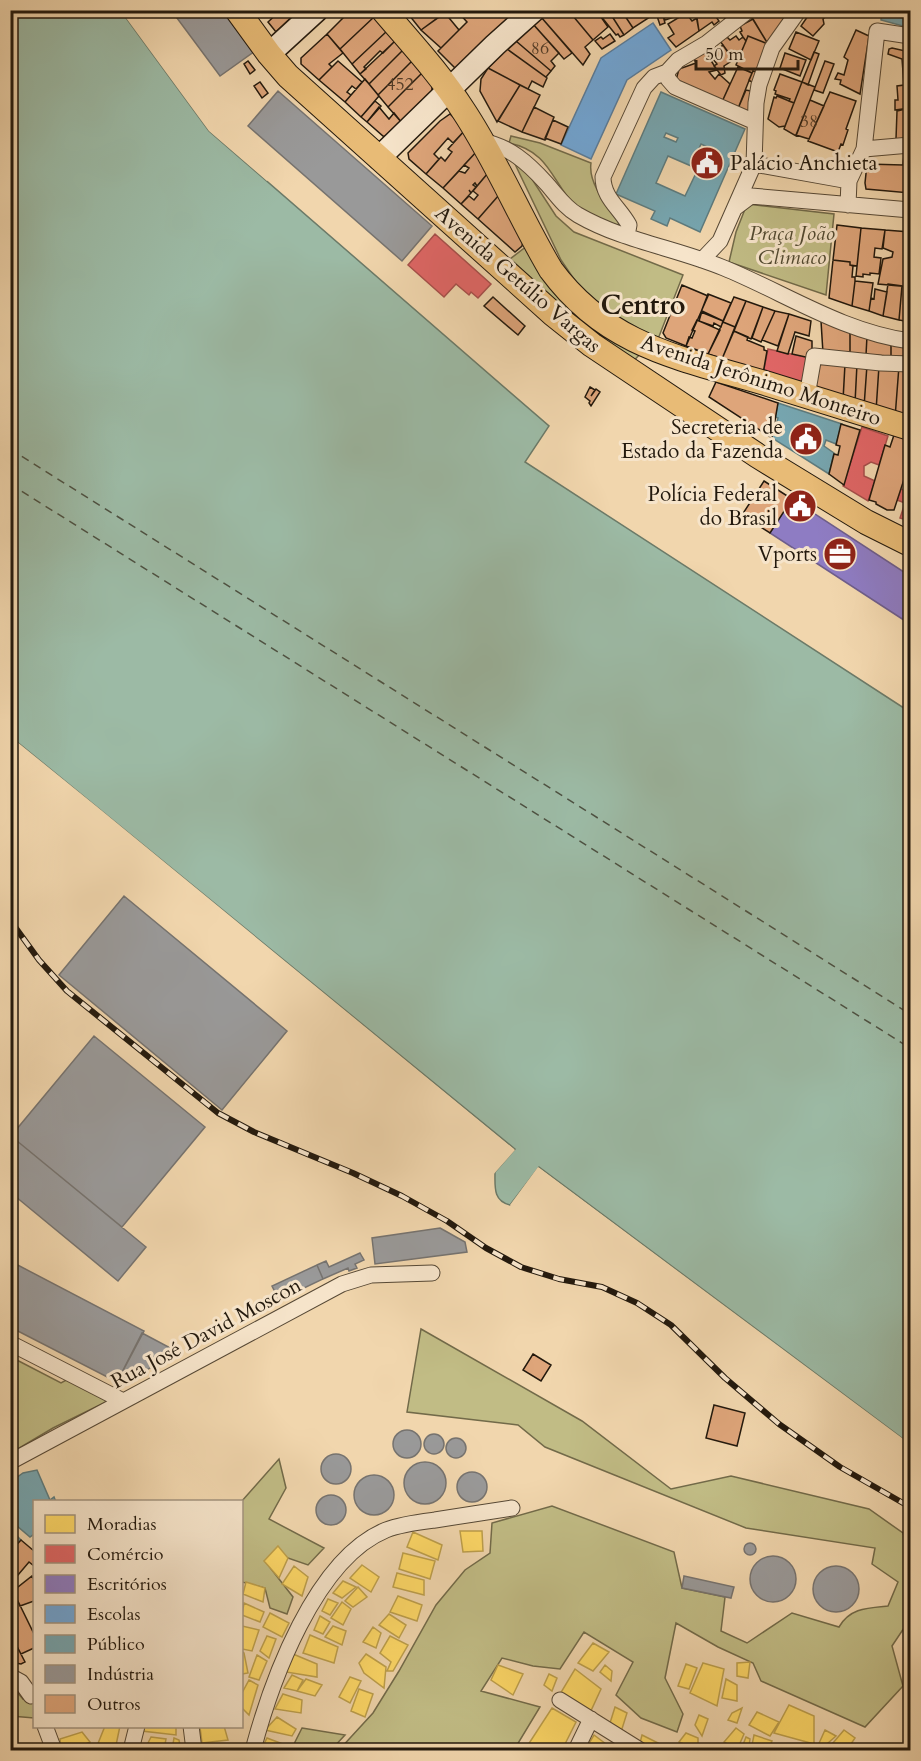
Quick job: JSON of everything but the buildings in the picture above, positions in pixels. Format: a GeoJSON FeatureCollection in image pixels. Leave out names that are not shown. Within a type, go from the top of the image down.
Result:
{"type":"FeatureCollection","features":[{"type":"Feature","properties":{"kind":"main road","name":"Avenida Getúlio Vargas"},"geometry":{"type":"LineString","coordinates":[[237,10],[288,76],[561,321],[584,339],[758,456],[866,522],[910,544]]}},
{"type":"Feature","properties":{"kind":"main road","name":"Avenida Jerônimo Monteiro"},"geometry":{"type":"LineString","coordinates":[[383,10],[450,90],[482,141],[551,270],[586,310],[614,329],[662,353],[910,428]]}},
{"type":"Feature","properties":{"kind":"street"},"geometry":{"type":"LineString","coordinates":[[269,54],[317,10]]}},
{"type":"Feature","properties":{"kind":"street"},"geometry":{"type":"LineString","coordinates":[[379,158],[501,39],[534,10]]}},
{"type":"Feature","properties":{"kind":"street"},"geometry":{"type":"LineString","coordinates":[[627,236],[629,225],[607,196],[603,177],[644,88],[654,77],[668,72],[678,60],[707,43],[749,10]]}},
{"type":"Feature","properties":{"kind":"street"},"geometry":{"type":"LineString","coordinates":[[702,260],[720,241],[735,208],[747,192],[754,164],[756,103],[759,85],[772,48],[799,10]]}},
{"type":"Feature","properties":{"kind":"street"},"geometry":{"type":"LineString","coordinates":[[848,205],[849,181],[864,149],[877,31],[910,36]]}},
{"type":"Feature","properties":{"kind":"street"},"geometry":{"type":"LineString","coordinates":[[668,72],[668,79],[675,87],[755,122]]}},
{"type":"Feature","properties":{"kind":"street"},"geometry":{"type":"LineString","coordinates":[[482,141],[503,147],[525,162],[562,203],[579,215],[648,245],[724,268],[844,323],[910,340]]}},
{"type":"Feature","properties":{"kind":"street"},"geometry":{"type":"LineString","coordinates":[[864,149],[910,145]]}},
{"type":"Feature","properties":{"kind":"street"},"geometry":{"type":"LineString","coordinates":[[754,164],[849,181]]}},
{"type":"Feature","properties":{"kind":"street"},"geometry":{"type":"LineString","coordinates":[[747,192],[848,205],[910,210]]}},
{"type":"Feature","properties":{"kind":"street"},"geometry":{"type":"LineString","coordinates":[[720,241],[724,268]]}},
{"type":"Feature","properties":{"kind":"street"},"geometry":{"type":"LineString","coordinates":[[807,396],[814,356],[910,364]]}},
{"type":"Feature","properties":{"kind":"street"},"geometry":{"type":"LineString","coordinates":[[866,522],[910,549]]}},
{"type":"Feature","properties":{"kind":"street","name":"Rua José David Moscon"},"geometry":{"type":"LineString","coordinates":[[10,1462],[342,1284],[371,1275],[432,1273]]}},
{"type":"Feature","properties":{"kind":"street"},"geometry":{"type":"LineString","coordinates":[[10,1343],[123,1401]]}},
{"type":"Feature","properties":{"kind":"street"},"geometry":{"type":"LineString","coordinates":[[253,1750],[273,1686],[295,1634],[319,1593],[354,1550],[373,1536],[398,1526],[512,1508]]}},
{"type":"Feature","properties":{"kind":"street"},"geometry":{"type":"LineString","coordinates":[[10,1676],[26,1686],[31,1696]]}},
{"type":"Feature","properties":{"kind":"street"},"geometry":{"type":"LineString","coordinates":[[560,1700],[640,1750]]}},
{"type":"Feature","properties":{"kind":"street"},"geometry":{"type":"LineString","coordinates":[[576,1750],[591,1719]]}},
{"type":"Feature","properties":{"kind":"street"},"geometry":{"type":"LineString","coordinates":[[46,1728],[54,1750]]}},
{"type":"Feature","properties":{"kind":"street"},"geometry":{"type":"LineString","coordinates":[[131,1750],[136,1728]]}},
{"type":"Feature","properties":{"kind":"street"},"geometry":{"type":"LineString","coordinates":[[191,1728],[194,1750]]}},
{"type":"Feature","properties":{"kind":"green space"},"geometry":{"type":"Polygon","coordinates":[[[511,136],[540,143],[591,163],[595,186],[618,220],[619,227],[580,210],[563,191],[551,171],[535,154],[509,143],[511,136]]]}},
{"type":"Feature","properties":{"kind":"green space"},"geometry":{"type":"Polygon","coordinates":[[[514,162],[528,173],[556,216],[574,232],[683,275],[658,339],[618,322],[578,285],[561,260],[514,162]]]}},
{"type":"Feature","properties":{"kind":"green space","name":"Praça João Climaco"},"geometry":{"type":"Polygon","coordinates":[[[747,204],[834,214],[826,295],[729,262],[736,232],[747,204]]]}},
{"type":"Feature","properties":{"kind":"green space"},"geometry":{"type":"Polygon","coordinates":[[[527,246],[640,354],[629,366],[506,262],[527,246]]]}},
{"type":"Feature","properties":{"kind":"green space"},"geometry":{"type":"Polygon","coordinates":[[[421,1329],[582,1421],[671,1489],[731,1476],[869,1509],[903,1533],[910,1554],[910,1619],[892,1646],[903,1686],[865,1727],[761,1681],[753,1663],[718,1647],[676,1623],[665,1678],[683,1714],[677,1732],[641,1718],[616,1695],[633,1662],[584,1632],[560,1669],[533,1666],[502,1658],[481,1691],[540,1707],[514,1750],[339,1750],[373,1713],[436,1605],[465,1570],[490,1553],[492,1523],[552,1506],[674,1552],[682,1588],[725,1597],[721,1631],[747,1643],[792,1613],[839,1627],[848,1616],[860,1610],[888,1606],[898,1582],[872,1564],[875,1548],[746,1528],[545,1447],[518,1425],[407,1412],[421,1329]]]}},
{"type":"Feature","properties":{"kind":"green space"},"geometry":{"type":"Polygon","coordinates":[[[11,1357],[61,1383],[70,1378],[108,1401],[53,1428],[11,1453],[11,1357]]]}},
{"type":"Feature","properties":{"kind":"green space"},"geometry":{"type":"Polygon","coordinates":[[[279,1459],[286,1488],[269,1519],[324,1548],[308,1565],[288,1558],[265,1561],[293,1597],[287,1614],[270,1608],[265,1588],[243,1582],[243,1500],[279,1459]]]}},
{"type":"Feature","properties":{"kind":"green space"},"geometry":{"type":"Polygon","coordinates":[[[11,1688],[23,1699],[33,1694],[33,1718],[11,1716],[11,1688]]]}},
{"type":"Feature","properties":{"kind":"green space"},"geometry":{"type":"Polygon","coordinates":[[[302,1728],[345,1735],[331,1750],[311,1750],[309,1745],[298,1750],[291,1750],[302,1728]]]}},
{"type":"Feature","properties":{"kind":"shaded area"},"geometry":{"type":"Polygon","coordinates":[[[10,11],[121,11],[209,131],[549,426],[525,462],[910,712],[910,1444],[539,1167],[510,1205],[500,1200],[496,1193],[495,1172],[515,1149],[11,737],[10,11]]]}},
{"type":"Feature","properties":{"kind":"pier"},"geometry":{"type":"Polygon","coordinates":[[[124,10],[211,129],[269,179],[267,181],[209,131],[121,11],[124,10]]]}},
{"type":"Feature","properties":{"kind":"pier"},"geometry":{"type":"Polygon","coordinates":[[[11,737],[515,1150],[492,1176],[492,1171],[511,1150],[10,741],[11,737]]]}},
{"type":"Feature","properties":{"kind":"pier"},"geometry":{"type":"Polygon","coordinates":[[[538,1167],[910,1444],[910,1447],[539,1171],[512,1207],[510,1205],[538,1167]]]}},
{"type":"Feature","properties":{"kind":"ferry route"},"geometry":{"type":"LineString","coordinates":[[10,449],[910,1014]]}},
{"type":"Feature","properties":{"kind":"ferry route"},"geometry":{"type":"LineString","coordinates":[[10,484],[910,1048]]}},
{"type":"Feature","properties":{"kind":"railway"},"geometry":{"type":"LineString","coordinates":[[10,920],[39,960],[67,991],[218,1113],[254,1132],[402,1196],[521,1267],[559,1279],[602,1287],[637,1303],[671,1325],[725,1378],[779,1424],[840,1467],[910,1507]]}},
{"type":"Feature","properties":{"kind":"place","name":"Palácio Anchieta"},"geometry":{"type":"Point","coordinates":[707,163]}},
{"type":"Feature","properties":{"kind":"place","name":"Secreteria de Estado da Fazenda"},"geometry":{"type":"Point","coordinates":[806,439]}},
{"type":"Feature","properties":{"kind":"place","name":"Polícia Federal do Brasil"},"geometry":{"type":"Point","coordinates":[800,506]}},
{"type":"Feature","properties":{"kind":"place","name":"Vports"},"geometry":{"type":"Point","coordinates":[840,554]}},
{"type":"Feature","properties":{"kind":"district","name":"Centro"},"geometry":{"type":"Point","coordinates":[643,305]}}]}
